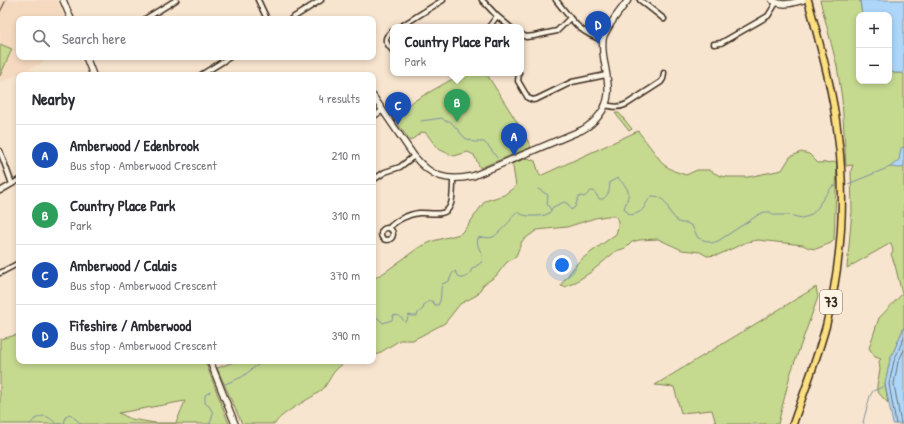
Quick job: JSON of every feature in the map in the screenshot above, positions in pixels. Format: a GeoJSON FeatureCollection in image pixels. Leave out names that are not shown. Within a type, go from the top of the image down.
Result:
{"type":"FeatureCollection","features":[{"type":"Feature","properties":{"kind":"main road","name":"73"},"geometry":{"type":"LineString","coordinates":[[793,424],[818,353],[825,327],[835,283],[840,247],[841,220],[839,138],[832,94],[808,0]]}},
{"type":"Feature","properties":{"kind":"street"},"geometry":{"type":"LineString","coordinates":[[64,0],[70,16]]}},
{"type":"Feature","properties":{"kind":"street"},"geometry":{"type":"LineString","coordinates":[[150,16],[176,0]]}},
{"type":"Feature","properties":{"kind":"street"},"geometry":{"type":"LineString","coordinates":[[258,0],[266,16]]}},
{"type":"Feature","properties":{"kind":"street"},"geometry":{"type":"LineString","coordinates":[[296,16],[321,0]]}},
{"type":"Feature","properties":{"kind":"street"},"geometry":{"type":"LineString","coordinates":[[405,24],[443,0]]}},
{"type":"Feature","properties":{"kind":"street"},"geometry":{"type":"LineString","coordinates":[[482,0],[506,24]]}},
{"type":"Feature","properties":{"kind":"street"},"geometry":{"type":"LineString","coordinates":[[556,0],[570,18],[585,33],[603,40]]}},
{"type":"Feature","properties":{"kind":"street"},"geometry":{"type":"LineString","coordinates":[[376,100],[420,164],[435,174],[443,177],[462,179],[473,176],[590,126],[605,105],[608,95],[603,40],[606,31],[628,0]]}},
{"type":"Feature","properties":{"kind":"street"},"geometry":{"type":"LineString","coordinates":[[640,0],[664,19]]}},
{"type":"Feature","properties":{"kind":"street"},"geometry":{"type":"LineString","coordinates":[[714,44],[721,43],[768,16],[774,1],[782,4],[791,4],[803,0]]}},
{"type":"Feature","properties":{"kind":"street"},"geometry":{"type":"LineString","coordinates":[[491,24],[497,16]]}},
{"type":"Feature","properties":{"kind":"street"},"geometry":{"type":"LineString","coordinates":[[524,36],[534,36],[557,31],[570,18]]}},
{"type":"Feature","properties":{"kind":"street"},"geometry":{"type":"LineString","coordinates":[[390,33],[386,36],[386,42],[390,47]]}},
{"type":"Feature","properties":{"kind":"street"},"geometry":{"type":"LineString","coordinates":[[87,60],[91,72]]}},
{"type":"Feature","properties":{"kind":"street"},"geometry":{"type":"LineString","coordinates":[[205,72],[225,60]]}},
{"type":"Feature","properties":{"kind":"street"},"geometry":{"type":"LineString","coordinates":[[605,105],[621,107],[627,104],[661,82],[664,73]]}},
{"type":"Feature","properties":{"kind":"street"},"geometry":{"type":"LineString","coordinates":[[519,76],[518,81],[528,98],[533,100],[572,82],[606,76]]}},
{"type":"Feature","properties":{"kind":"street"},"geometry":{"type":"LineString","coordinates":[[376,115],[383,110]]}},
{"type":"Feature","properties":{"kind":"street"},"geometry":{"type":"LineString","coordinates":[[0,151],[12,184]]}},
{"type":"Feature","properties":{"kind":"street"},"geometry":{"type":"LineString","coordinates":[[376,178],[385,172],[400,167],[414,156]]}},
{"type":"Feature","properties":{"kind":"street"},"geometry":{"type":"LineString","coordinates":[[389,228],[398,221],[410,215],[418,213],[440,214],[448,210],[451,204],[453,178]]}},
{"type":"Feature","properties":{"kind":"street"},"geometry":{"type":"LineString","coordinates":[[0,191],[16,182]]}},
{"type":"Feature","properties":{"kind":"street"},"geometry":{"type":"LineString","coordinates":[[0,273],[16,265]]}},
{"type":"Feature","properties":{"kind":"street"},"geometry":{"type":"LineString","coordinates":[[211,364],[235,424]]}},
{"type":"Feature","properties":{"kind":"shaded area"},"geometry":{"type":"Polygon","coordinates":[[[0,0],[57,0],[64,16],[16,16],[16,60],[48,60],[23,72],[16,72],[16,75],[0,83],[0,0]]]}},
{"type":"Feature","properties":{"kind":"green space"},"geometry":{"type":"Polygon","coordinates":[[[820,0],[860,0],[862,12],[856,12],[856,84],[892,84],[892,72],[902,73],[904,75],[904,327],[890,360],[885,384],[888,403],[877,391],[880,370],[879,361],[881,359],[875,357],[869,348],[879,318],[902,294],[891,254],[893,251],[891,243],[847,268],[852,211],[851,170],[853,165],[846,166],[842,99],[837,66],[820,0]]]}},
{"type":"Feature","properties":{"kind":"green space"},"geometry":{"type":"Polygon","coordinates":[[[0,44],[12,49],[0,76],[0,44]]]}},
{"type":"Feature","properties":{"kind":"green space"},"geometry":{"type":"Polygon","coordinates":[[[458,76],[488,76],[531,147],[480,168],[474,155],[468,152],[454,156],[438,149],[426,133],[422,132],[410,141],[391,114],[458,76]]]}},
{"type":"Feature","properties":{"kind":"green space"},"geometry":{"type":"Polygon","coordinates":[[[615,113],[619,113],[632,129],[629,131],[615,113]]]}},
{"type":"Feature","properties":{"kind":"green space"},"geometry":{"type":"Polygon","coordinates":[[[638,131],[664,165],[674,171],[686,175],[697,170],[709,170],[720,176],[748,177],[782,170],[790,157],[801,152],[809,154],[818,163],[837,162],[834,240],[831,243],[816,249],[803,245],[758,240],[747,242],[718,255],[707,256],[700,252],[682,250],[658,239],[639,240],[632,242],[626,248],[616,251],[591,272],[565,287],[561,286],[562,283],[579,261],[616,234],[618,220],[615,216],[607,216],[595,218],[567,227],[537,230],[522,241],[516,256],[506,263],[496,276],[483,285],[477,295],[460,304],[445,323],[413,340],[400,340],[376,355],[376,277],[418,248],[433,241],[460,234],[485,201],[504,195],[516,186],[513,167],[511,164],[528,158],[535,161],[540,176],[638,131]]]}},
{"type":"Feature","properties":{"kind":"green space"},"geometry":{"type":"Polygon","coordinates":[[[816,287],[818,297],[790,375],[778,424],[716,424],[712,410],[681,413],[674,387],[655,385],[816,287]]]}},
{"type":"Feature","properties":{"kind":"green space"},"geometry":{"type":"Polygon","coordinates":[[[16,335],[16,364],[206,364],[229,424],[0,424],[0,340],[16,335]],[[185,401],[119,413],[131,419],[155,423],[176,423],[185,401]]]}},
{"type":"Feature","properties":{"kind":"green space"},"geometry":{"type":"Polygon","coordinates":[[[228,364],[342,364],[322,390],[283,415],[275,424],[242,424],[217,368],[228,364]]]}},
{"type":"Feature","properties":{"kind":"water"},"geometry":{"type":"Polygon","coordinates":[[[860,0],[904,0],[904,75],[902,73],[892,72],[892,12],[862,12],[860,0]]]}},
{"type":"Feature","properties":{"kind":"water"},"geometry":{"type":"Polygon","coordinates":[[[904,147],[904,167],[890,167],[899,160],[901,148],[904,147]]]}},
{"type":"Feature","properties":{"kind":"water"},"geometry":{"type":"Polygon","coordinates":[[[904,327],[904,424],[893,424],[885,384],[890,360],[904,327]]]}},
{"type":"Feature","properties":{"kind":"waterway"},"geometry":{"type":"LineString","coordinates":[[421,121],[442,118],[445,121],[450,121],[465,138],[474,142],[484,142],[497,158]]}},
{"type":"Feature","properties":{"kind":"waterway"},"geometry":{"type":"LineString","coordinates":[[848,184],[890,167]]}},
{"type":"Feature","properties":{"kind":"waterway"},"geometry":{"type":"LineString","coordinates":[[376,317],[383,323],[392,320],[393,316],[397,315],[405,322],[407,321],[409,315],[417,316],[423,309],[424,305],[429,301],[432,301],[435,305],[438,305],[442,284],[449,281],[455,271],[460,278],[464,278],[469,275],[472,269],[482,262],[483,259],[477,242],[478,238],[491,238],[499,232],[517,212],[529,216],[545,215],[549,213],[553,207],[564,202],[568,204],[571,210],[575,207],[578,198],[581,196],[584,197],[591,191],[594,191],[599,199],[603,199],[609,192],[610,182],[618,178],[628,192],[628,198],[624,208],[630,215],[642,210],[652,196],[659,197],[664,201],[669,211],[678,222],[687,223],[692,226],[698,238],[712,243],[718,241],[764,212],[770,212],[774,215],[788,215],[802,218],[809,216],[819,206],[831,188],[836,186]]}},
{"type":"Feature","properties":{"kind":"waterway"},"geometry":{"type":"LineString","coordinates":[[538,189],[548,195],[547,204],[551,210]]}},
{"type":"Feature","properties":{"kind":"waterway"},"geometry":{"type":"LineString","coordinates":[[225,384],[242,377],[259,364]]}},
{"type":"Feature","properties":{"kind":"waterway"},"geometry":{"type":"LineString","coordinates":[[864,424],[863,422],[870,396],[873,391],[885,386]]}},
{"type":"Feature","properties":{"kind":"waterway"},"geometry":{"type":"LineString","coordinates":[[209,424],[213,413],[209,406],[205,403],[205,395],[210,392]]}},
{"type":"Feature","properties":{"kind":"waterway"},"geometry":{"type":"LineString","coordinates":[[58,424],[64,424],[66,416],[70,414],[81,424]]}},
{"type":"Feature","properties":{"kind":"waterway"},"geometry":{"type":"LineString","coordinates":[[30,424],[37,418],[43,416],[53,420],[56,424]]}},
{"type":"Feature","properties":{"kind":"railway"},"geometry":{"type":"LineString","coordinates":[[0,12],[6,0]]}},
{"type":"Feature","properties":{"kind":"place","name":"Fifeshire / Amberwood"},"geometry":{"type":"Point","coordinates":[598,44]}},
{"type":"Feature","properties":{"kind":"place","name":"Country Place Park"},"geometry":{"type":"Point","coordinates":[457,122]}},
{"type":"Feature","properties":{"kind":"place","name":"Amberwood / Calais"},"geometry":{"type":"Point","coordinates":[398,125]}},
{"type":"Feature","properties":{"kind":"place","name":"Amberwood / Edenbrook"},"geometry":{"type":"Point","coordinates":[514,156]}}]}
